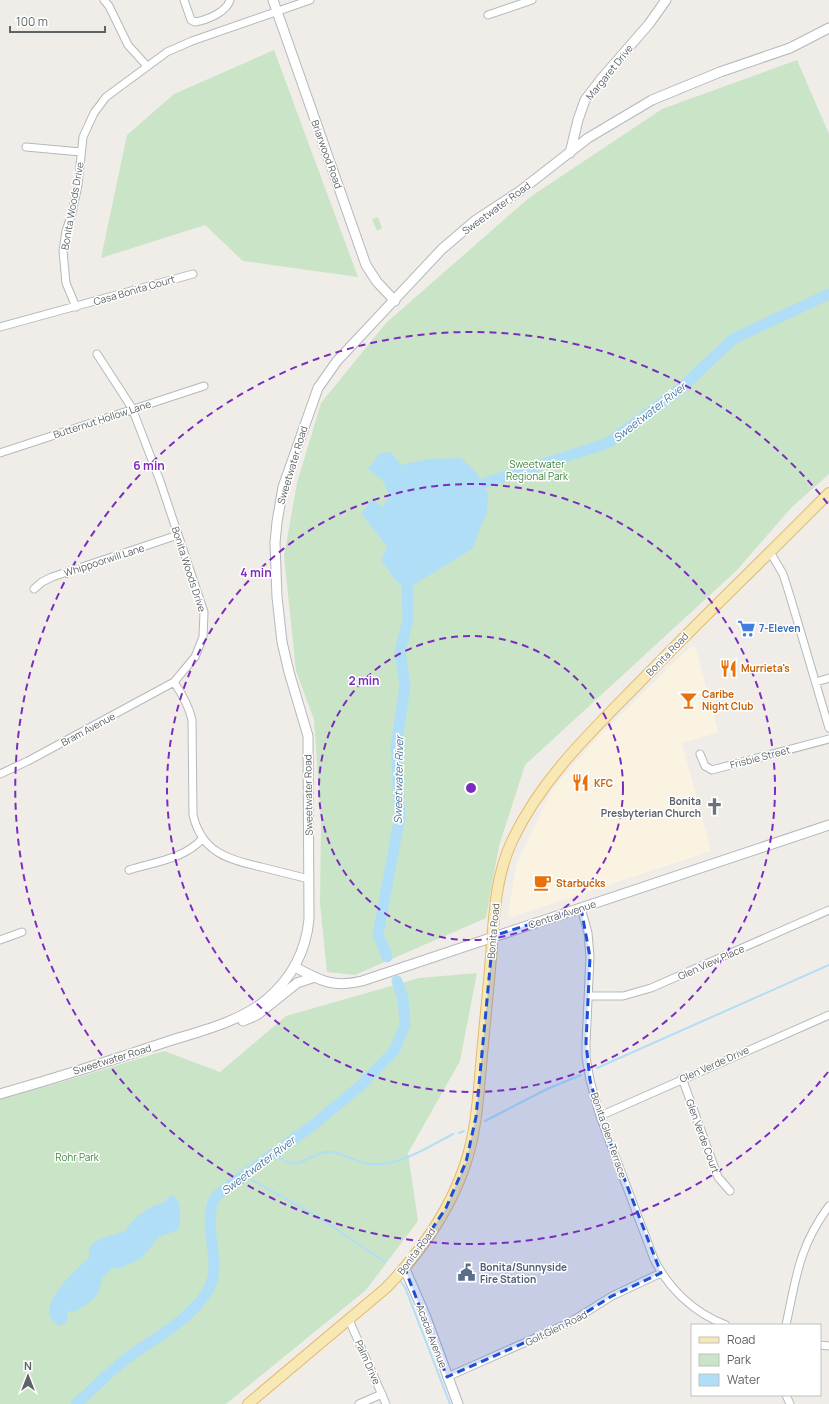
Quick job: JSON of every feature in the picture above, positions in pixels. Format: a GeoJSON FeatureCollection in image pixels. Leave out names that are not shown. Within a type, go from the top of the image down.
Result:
{"type":"FeatureCollection","features":[{"type":"Feature","properties":{"kind":"main road","name":"Briarwood Road"},"geometry":{"type":"LineString","coordinates":[[273,0],[366,265],[376,282],[395,301]]}},
{"type":"Feature","properties":{"kind":"main road","name":"Margaret Drive"},"geometry":{"type":"LineString","coordinates":[[570,153],[578,120],[585,100],[649,24],[666,0]]}},
{"type":"Feature","properties":{"kind":"main road","name":"Sweetwater Road"},"geometry":{"type":"LineString","coordinates":[[0,1094],[222,1023],[247,1013],[266,1000],[280,986],[295,967],[308,932],[308,736],[289,672],[282,642],[277,597],[275,543],[276,522],[283,487],[318,388],[337,361],[395,301],[442,249],[476,220],[520,191],[588,138],[652,100],[720,72],[790,48],[829,28]]}},
{"type":"Feature","properties":{"kind":"main road","name":"Bonita Road"},"geometry":{"type":"LineString","coordinates":[[248,1404],[386,1288],[405,1269],[427,1239],[446,1208],[466,1162],[476,1117],[493,936],[494,907],[505,860],[515,835],[534,800],[546,783],[583,740],[829,493]]}},
{"type":"Feature","properties":{"kind":"main road","name":"Central Avenue"},"geometry":{"type":"LineString","coordinates":[[295,967],[332,984],[346,985],[376,977],[493,936],[829,825]]}},
{"type":"Feature","properties":{"kind":"main road"},"geometry":{"type":"LineString","coordinates":[[222,1023],[231,1026],[258,1015],[297,983],[315,977]]}},
{"type":"Feature","properties":{"kind":"main road","name":"Acacia Avenue"},"geometry":{"type":"LineString","coordinates":[[405,1269],[425,1315],[458,1404]]}},
{"type":"Feature","properties":{"kind":"street"},"geometry":{"type":"LineString","coordinates":[[104,0],[109,6],[128,45],[147,66]]}},
{"type":"Feature","properties":{"kind":"street"},"geometry":{"type":"LineString","coordinates":[[184,0],[191,20],[195,22],[224,10],[230,0]]}},
{"type":"Feature","properties":{"kind":"street","name":"Bonita Woods Drive"},"geometry":{"type":"LineString","coordinates":[[76,307],[66,283],[63,251],[66,231],[78,185],[83,137],[94,113],[106,97],[147,66],[175,48],[310,0]]}},
{"type":"Feature","properties":{"kind":"street"},"geometry":{"type":"LineString","coordinates":[[488,15],[532,0]]}},
{"type":"Feature","properties":{"kind":"street"},"geometry":{"type":"LineString","coordinates":[[26,147],[81,152]]}},
{"type":"Feature","properties":{"kind":"street","name":"Casa Bonita Court"},"geometry":{"type":"LineString","coordinates":[[0,327],[193,274]]}},
{"type":"Feature","properties":{"kind":"street","name":"Bonita Woods Drive"},"geometry":{"type":"LineString","coordinates":[[97,354],[132,408],[204,612],[205,624],[201,644],[195,657],[174,682]]}},
{"type":"Feature","properties":{"kind":"street","name":"Butternut Hollow Lane"},"geometry":{"type":"LineString","coordinates":[[0,453],[132,408],[204,386]]}},
{"type":"Feature","properties":{"kind":"street","name":"Whippoorwill Lane"},"geometry":{"type":"LineString","coordinates":[[34,589],[42,582],[52,577],[178,535]]}},
{"type":"Feature","properties":{"kind":"street"},"geometry":{"type":"LineString","coordinates":[[770,552],[783,574],[829,728]]}},
{"type":"Feature","properties":{"kind":"street"},"geometry":{"type":"LineString","coordinates":[[816,682],[829,678]]}},
{"type":"Feature","properties":{"kind":"street"},"geometry":{"type":"LineString","coordinates":[[174,682],[183,695],[192,720],[193,815],[203,838],[213,849],[231,860],[309,879]]}},
{"type":"Feature","properties":{"kind":"street","name":"Bram Avenue"},"geometry":{"type":"LineString","coordinates":[[0,774],[28,761],[174,682]]}},
{"type":"Feature","properties":{"kind":"street","name":"Frisbie Street"},"geometry":{"type":"LineString","coordinates":[[700,754],[705,766],[712,770],[829,739]]}},
{"type":"Feature","properties":{"kind":"street"},"geometry":{"type":"LineString","coordinates":[[128,870],[184,854],[195,847],[203,838]]}},
{"type":"Feature","properties":{"kind":"street","name":"Bonita Glen Terrace"},"geometry":{"type":"LineString","coordinates":[[581,908],[588,933],[590,951],[586,1057],[590,1080],[600,1116],[654,1259],[661,1273],[673,1289],[688,1302],[704,1314],[724,1324]]}},
{"type":"Feature","properties":{"kind":"street","name":"Glen View Place"},"geometry":{"type":"LineString","coordinates":[[588,996],[623,996],[651,988],[829,910]]}},
{"type":"Feature","properties":{"kind":"street"},"geometry":{"type":"LineString","coordinates":[[0,940],[22,932]]}},
{"type":"Feature","properties":{"kind":"street","name":"Glen Verde Drive"},"geometry":{"type":"LineString","coordinates":[[600,1116],[682,1078],[829,1015]]}},
{"type":"Feature","properties":{"kind":"street","name":"Glen Verde Court"},"geometry":{"type":"LineString","coordinates":[[682,1078],[718,1177],[730,1191]]}},
{"type":"Feature","properties":{"kind":"street"},"geometry":{"type":"LineString","coordinates":[[786,1324],[795,1279],[804,1249],[816,1224],[829,1206]]}},
{"type":"Feature","properties":{"kind":"street","name":"Golf Glen Road"},"geometry":{"type":"LineString","coordinates":[[447,1377],[569,1323],[612,1296],[661,1273]]}},
{"type":"Feature","properties":{"kind":"street","name":"Palm Drive"},"geometry":{"type":"LineString","coordinates":[[349,1320],[386,1404]]}},
{"type":"Feature","properties":{"kind":"street"},"geometry":{"type":"LineString","coordinates":[[358,1404],[382,1394]]}},
{"type":"Feature","properties":{"kind":"highlighted area"},"geometry":{"type":"Polygon","coordinates":[[[581,908],[590,957],[586,1043],[590,1080],[600,1116],[661,1273],[612,1296],[569,1323],[447,1377],[405,1269],[446,1208],[466,1162],[476,1117],[493,936],[581,908]]]}},
{"type":"Feature","properties":{"kind":"shaded area"},"geometry":{"type":"Polygon","coordinates":[[[695,646],[718,732],[682,743],[711,851],[511,917],[508,914],[517,863],[552,790],[599,736],[688,649],[695,646]]]}},
{"type":"Feature","properties":{"kind":"green space"},"geometry":{"type":"Polygon","coordinates":[[[274,50],[358,277],[243,261],[205,225],[101,258],[127,135],[174,94],[274,50]]]}},
{"type":"Feature","properties":{"kind":"green space","name":"Sweetwater Regional Park"},"geometry":{"type":"Polygon","coordinates":[[[797,60],[829,134],[829,474],[791,508],[736,571],[525,765],[499,846],[486,918],[355,975],[327,972],[320,904],[321,821],[314,720],[296,671],[284,556],[297,483],[321,403],[386,323],[530,197],[662,109],[797,60]]]}},
{"type":"Feature","properties":{"kind":"green space"},"geometry":{"type":"Polygon","coordinates":[[[378,217],[382,228],[377,231],[372,219],[378,217]]]}},
{"type":"Feature","properties":{"kind":"green space","name":"Rohr Park"},"geometry":{"type":"Polygon","coordinates":[[[477,973],[460,1061],[408,1153],[418,1221],[366,1290],[226,1404],[0,1404],[0,1099],[164,1051],[220,1072],[286,1016],[419,978],[477,973]]]}},
{"type":"Feature","properties":{"kind":"water"},"geometry":{"type":"Polygon","coordinates":[[[391,452],[401,465],[429,459],[461,458],[477,473],[488,492],[487,512],[472,549],[407,589],[396,581],[381,560],[387,547],[361,513],[373,499],[382,507],[389,496],[383,481],[368,469],[380,453],[391,452]]]}},
{"type":"Feature","properties":{"kind":"water"},"geometry":{"type":"Polygon","coordinates":[[[171,1195],[177,1200],[180,1207],[178,1230],[159,1237],[142,1258],[119,1269],[112,1268],[102,1279],[98,1294],[89,1303],[74,1312],[68,1311],[67,1322],[60,1326],[51,1320],[49,1311],[51,1301],[65,1281],[89,1258],[89,1248],[97,1240],[125,1231],[135,1218],[152,1206],[163,1203],[171,1195]]]}},
{"type":"Feature","properties":{"kind":"waterway","name":"Sweetwater River"},"geometry":{"type":"LineString","coordinates":[[471,492],[482,484],[608,443],[678,391],[733,339],[829,294]]}},
{"type":"Feature","properties":{"kind":"waterway","name":"Sweetwater River"},"geometry":{"type":"LineString","coordinates":[[387,957],[378,934],[400,816],[396,748],[405,685],[400,652],[408,619],[407,589],[410,575]]}},
{"type":"Feature","properties":{"kind":"waterway"},"geometry":{"type":"LineString","coordinates":[[597,1068],[829,965]]}},
{"type":"Feature","properties":{"kind":"waterway","name":"Sweetwater River"},"geometry":{"type":"LineString","coordinates":[[76,1404],[125,1360],[183,1319],[192,1311],[207,1292],[212,1282],[214,1271],[210,1225],[214,1199],[222,1191],[313,1125],[359,1087],[394,1051],[405,1025],[403,998],[397,981]]}},
{"type":"Feature","properties":{"kind":"waterway"},"geometry":{"type":"LineString","coordinates":[[485,1121],[547,1089],[581,1075]]}},
{"type":"Feature","properties":{"kind":"waterway"},"geometry":{"type":"LineString","coordinates":[[459,1133],[464,1131]]}},
{"type":"Feature","properties":{"kind":"waterway"},"geometry":{"type":"LineString","coordinates":[[276,1152],[282,1159],[288,1163],[294,1164],[325,1152],[336,1153],[364,1163],[381,1164],[413,1155],[453,1134]]}},
{"type":"Feature","properties":{"kind":"waterway"},"geometry":{"type":"LineString","coordinates":[[243,1175],[320,1218],[385,1262]]}},
{"type":"Feature","properties":{"kind":"waterway"},"geometry":{"type":"LineString","coordinates":[[401,1282],[405,1287],[450,1404]]}},
{"type":"Feature","properties":{"kind":"place","name":"7-Eleven"},"geometry":{"type":"Point","coordinates":[746,628]}},
{"type":"Feature","properties":{"kind":"place","name":"Murrieta's"},"geometry":{"type":"Point","coordinates":[728,668]}},
{"type":"Feature","properties":{"kind":"place","name":"Caribe Night Club"},"geometry":{"type":"Point","coordinates":[689,700]}},
{"type":"Feature","properties":{"kind":"place","name":"KFC"},"geometry":{"type":"Point","coordinates":[581,783]}},
{"type":"Feature","properties":{"kind":"place","name":"Bonita Presbyterian Church"},"geometry":{"type":"Point","coordinates":[714,807]}},
{"type":"Feature","properties":{"kind":"place","name":"Starbucks"},"geometry":{"type":"Point","coordinates":[543,883]}},
{"type":"Feature","properties":{"kind":"place","name":"Bonita/Sunnyside Fire Station"},"geometry":{"type":"Point","coordinates":[467,1273]}}]}
